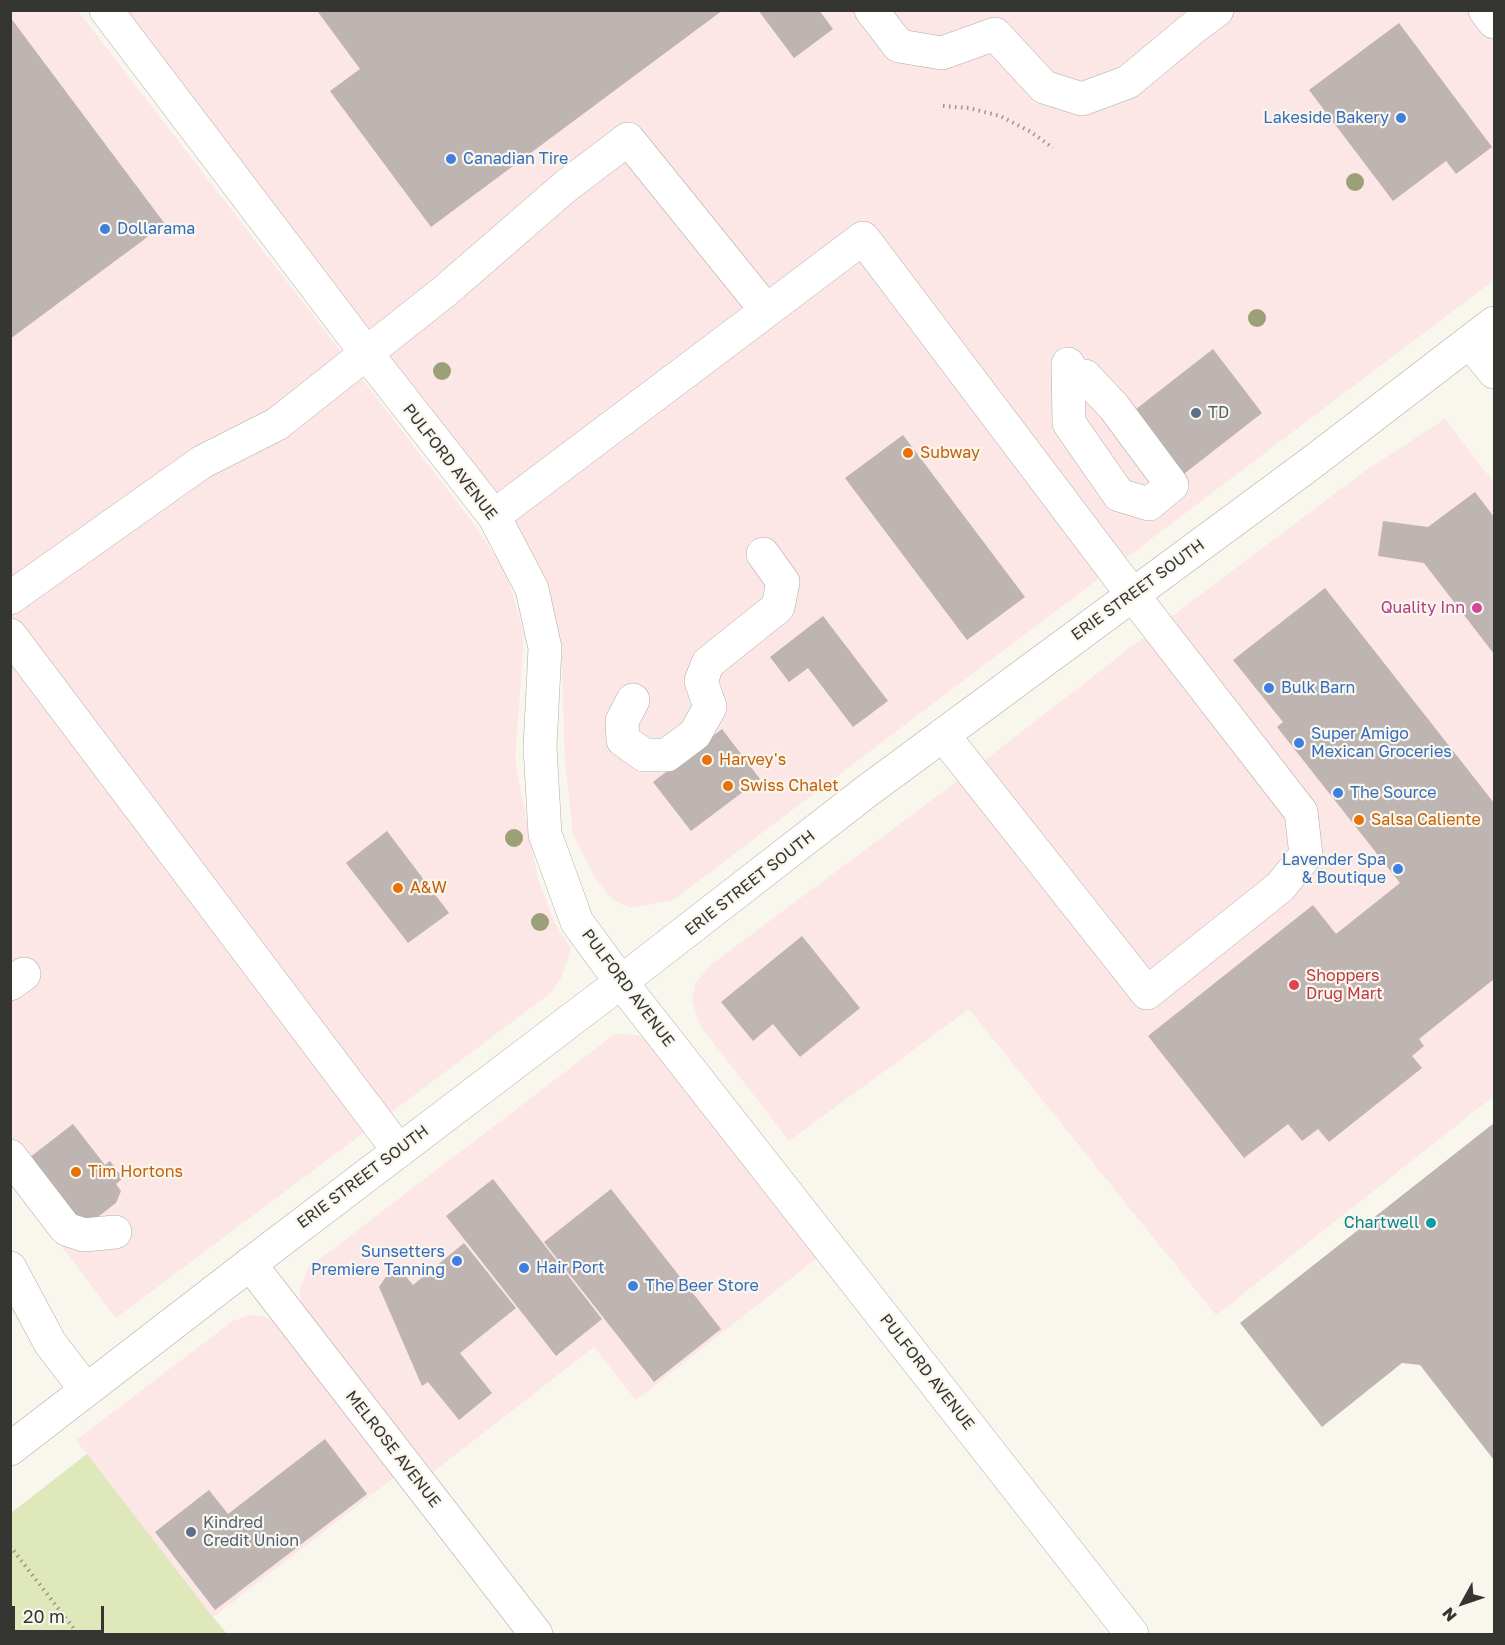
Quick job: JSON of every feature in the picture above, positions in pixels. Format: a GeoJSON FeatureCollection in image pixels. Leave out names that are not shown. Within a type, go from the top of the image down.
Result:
{"type":"FeatureCollection","features":[{"type":"Feature","properties":{"kind":"street","name":"PULFORD AVENUE"},"geometry":{"type":"LineString","coordinates":[[105,10],[366,354],[494,516],[532,589],[545,648],[540,747],[545,834],[577,922],[621,982],[1132,1635]]}},
{"type":"Feature","properties":{"kind":"street"},"geometry":{"type":"LineString","coordinates":[[871,10],[899,46],[942,53],[995,34],[1044,87],[1082,99],[1128,82],[1217,10]]}},
{"type":"Feature","properties":{"kind":"street"},"geometry":{"type":"LineString","coordinates":[[1485,10],[1494,22]]}},
{"type":"Feature","properties":{"kind":"street"},"geometry":{"type":"LineString","coordinates":[[10,598],[202,462],[277,424],[445,291],[566,186],[628,139],[766,310]]}},
{"type":"Feature","properties":{"kind":"street"},"geometry":{"type":"LineString","coordinates":[[494,516],[863,238],[1132,594],[1301,812],[1306,855],[1280,887],[1147,993],[943,735]]}},
{"type":"Feature","properties":{"kind":"street"},"geometry":{"type":"LineString","coordinates":[[1482,333],[1494,372]]}},
{"type":"Feature","properties":{"kind":"street","name":"ERIE STREET SOUTH"},"geometry":{"type":"LineString","coordinates":[[10,1449],[867,791],[1310,464],[1482,333]]}},
{"type":"Feature","properties":{"kind":"street"},"geometry":{"type":"LineString","coordinates":[[633,700],[622,721],[623,740],[644,755],[668,755],[695,734],[710,707],[701,681],[708,663],[778,607],[783,582],[763,554]]}},
{"type":"Feature","properties":{"kind":"street"},"geometry":{"type":"LineString","coordinates":[[10,635],[399,1151]]}},
{"type":"Feature","properties":{"kind":"street"},"geometry":{"type":"LineString","coordinates":[[10,1156],[66,1229],[84,1235],[115,1232]]}},
{"type":"Feature","properties":{"kind":"street","name":"MELROSE AVENUE"},"geometry":{"type":"LineString","coordinates":[[250,1264],[536,1635]]}},
{"type":"Feature","properties":{"kind":"street"},"geometry":{"type":"LineString","coordinates":[[10,1268],[50,1343],[86,1390]]}},
{"type":"Feature","properties":{"kind":"path"},"geometry":{"type":"LineString","coordinates":[[943,106],[969,108],[1000,116],[1031,132],[1053,148]]}},
{"type":"Feature","properties":{"kind":"path"},"geometry":{"type":"LineString","coordinates":[[10,1546],[78,1635]]}},
{"type":"Feature","properties":{"kind":"shaded area"},"geometry":{"type":"Polygon","coordinates":[[[11,11],[78,11],[470,519],[506,572],[524,634],[515,761],[538,879],[555,924],[571,948],[561,978],[552,992],[116,1318],[11,1179],[11,11]]]}},
{"type":"Feature","properties":{"kind":"shaded area"},"geometry":{"type":"Polygon","coordinates":[[[127,11],[1494,11],[1494,280],[673,900],[630,908],[612,899],[596,879],[573,834],[565,763],[562,669],[554,612],[535,558],[480,471],[312,258],[127,11]]]}},
{"type":"Feature","properties":{"kind":"shaded area"},"geometry":{"type":"Polygon","coordinates":[[[1445,419],[1494,483],[1494,1096],[1216,1315],[969,1009],[789,1141],[700,1025],[692,1000],[696,982],[712,964],[984,761],[1362,473],[1445,419]]]}},
{"type":"Feature","properties":{"kind":"shaded area"},"geometry":{"type":"Polygon","coordinates":[[[615,1034],[637,1035],[656,1043],[821,1255],[636,1400],[594,1347],[433,1472],[302,1310],[300,1290],[308,1268],[615,1034]]]}},
{"type":"Feature","properties":{"kind":"shaded area"},"geometry":{"type":"Polygon","coordinates":[[[250,1315],[277,1322],[397,1475],[213,1617],[76,1440],[233,1321],[250,1315]]]}},
{"type":"Feature","properties":{"kind":"green space"},"geometry":{"type":"Polygon","coordinates":[[[87,1454],[227,1634],[11,1634],[11,1513],[87,1454]]]}},
{"type":"Feature","properties":{"kind":"building","name":"Canadian Tire"},"geometry":{"type":"Polygon","coordinates":[[[320,10],[723,10],[431,227],[330,91],[360,69],[318,12],[320,10]]]}},
{"type":"Feature","properties":{"kind":"building"},"geometry":{"type":"Polygon","coordinates":[[[758,10],[819,10],[833,29],[794,58],[758,10]]]}},
{"type":"Feature","properties":{"kind":"building"},"geometry":{"type":"Polygon","coordinates":[[[10,17],[165,224],[10,339],[10,17]]]}},
{"type":"Feature","properties":{"kind":"building","name":"Lakeside Bakery"},"geometry":{"type":"Polygon","coordinates":[[[1399,23],[1492,147],[1456,174],[1446,161],[1393,201],[1309,90],[1399,23]]]}},
{"type":"Feature","properties":{"kind":"building","name":"TD"},"geometry":{"type":"Polygon","coordinates":[[[1213,349],[1262,413],[1180,477],[1131,413],[1213,349]]]}},
{"type":"Feature","properties":{"kind":"building"},"geometry":{"type":"Polygon","coordinates":[[[903,435],[1025,597],[967,640],[845,478],[903,435]]]}},
{"type":"Feature","properties":{"kind":"building","name":"Quality Inn"},"geometry":{"type":"Polygon","coordinates":[[[1475,492],[1494,517],[1494,654],[1424,563],[1378,556],[1383,521],[1428,527],[1475,492]]]}},
{"type":"Feature","properties":{"kind":"building"},"geometry":{"type":"Polygon","coordinates":[[[1325,588],[1494,803],[1494,979],[1419,1039],[1424,1046],[1412,1056],[1422,1068],[1329,1142],[1318,1129],[1302,1141],[1288,1124],[1244,1158],[1148,1036],[1313,905],[1336,934],[1400,883],[1277,727],[1283,722],[1233,660],[1325,588]]]}},
{"type":"Feature","properties":{"kind":"building"},"geometry":{"type":"Polygon","coordinates":[[[823,616],[888,701],[853,727],[808,668],[789,682],[770,657],[823,616]]]}},
{"type":"Feature","properties":{"kind":"building"},"geometry":{"type":"Polygon","coordinates":[[[722,729],[760,779],[691,831],[653,782],[722,729]]]}},
{"type":"Feature","properties":{"kind":"building","name":"A&W"},"geometry":{"type":"Polygon","coordinates":[[[387,831],[449,913],[408,943],[346,863],[387,831]]]}},
{"type":"Feature","properties":{"kind":"building"},"geometry":{"type":"Polygon","coordinates":[[[802,936],[860,1008],[800,1057],[773,1024],[753,1041],[721,1002],[802,936]]]}},
{"type":"Feature","properties":{"kind":"building","name":"Chartwell"},"geometry":{"type":"Polygon","coordinates":[[[1494,1123],[1494,1460],[1420,1365],[1402,1363],[1322,1427],[1240,1323],[1494,1123]]]}},
{"type":"Feature","properties":{"kind":"building","name":"Tim Hortons"},"geometry":{"type":"Polygon","coordinates":[[[73,1124],[105,1165],[110,1161],[123,1178],[116,1184],[121,1191],[116,1203],[86,1226],[73,1223],[25,1161],[73,1124]]]}},
{"type":"Feature","properties":{"kind":"building","name":"Hair Port"},"geometry":{"type":"Polygon","coordinates":[[[493,1179],[602,1319],[556,1356],[446,1216],[493,1179]]]}},
{"type":"Feature","properties":{"kind":"building","name":"The Beer Store"},"geometry":{"type":"Polygon","coordinates":[[[611,1189],[721,1329],[654,1382],[544,1242],[611,1189]]]}},
{"type":"Feature","properties":{"kind":"building"},"geometry":{"type":"Polygon","coordinates":[[[464,1243],[516,1308],[460,1353],[492,1393],[459,1420],[428,1382],[422,1386],[379,1287],[395,1263],[413,1285],[464,1243]]]}},
{"type":"Feature","properties":{"kind":"building"},"geometry":{"type":"Polygon","coordinates":[[[325,1439],[367,1494],[215,1610],[155,1532],[209,1490],[228,1514],[325,1439]]]}},
{"type":"Feature","properties":{"kind":"place","name":"Lakeside Bakery"},"geometry":{"type":"Point","coordinates":[1401,118]}},
{"type":"Feature","properties":{"kind":"place","name":"Canadian Tire"},"geometry":{"type":"Point","coordinates":[451,159]}},
{"type":"Feature","properties":{"kind":"place","name":"Dollarama"},"geometry":{"type":"Point","coordinates":[105,229]}},
{"type":"Feature","properties":{"kind":"place","name":"TD"},"geometry":{"type":"Point","coordinates":[1196,413]}},
{"type":"Feature","properties":{"kind":"place","name":"Subway"},"geometry":{"type":"Point","coordinates":[908,453]}},
{"type":"Feature","properties":{"kind":"place","name":"Quality Inn"},"geometry":{"type":"Point","coordinates":[1477,608]}},
{"type":"Feature","properties":{"kind":"place","name":"Bulk Barn"},"geometry":{"type":"Point","coordinates":[1269,688]}},
{"type":"Feature","properties":{"kind":"place","name":"Super Amigo Mexican Groceries"},"geometry":{"type":"Point","coordinates":[1299,743]}},
{"type":"Feature","properties":{"kind":"place","name":"Harvey's"},"geometry":{"type":"Point","coordinates":[707,760]}},
{"type":"Feature","properties":{"kind":"place","name":"Swiss Chalet"},"geometry":{"type":"Point","coordinates":[728,786]}},
{"type":"Feature","properties":{"kind":"place","name":"The Source"},"geometry":{"type":"Point","coordinates":[1338,793]}},
{"type":"Feature","properties":{"kind":"place","name":"Salsa Caliente"},"geometry":{"type":"Point","coordinates":[1359,820]}},
{"type":"Feature","properties":{"kind":"place","name":"Lavender Spa & Boutique"},"geometry":{"type":"Point","coordinates":[1398,869]}},
{"type":"Feature","properties":{"kind":"place","name":"A&W"},"geometry":{"type":"Point","coordinates":[398,888]}},
{"type":"Feature","properties":{"kind":"place","name":"Shoppers Drug Mart"},"geometry":{"type":"Point","coordinates":[1294,985]}},
{"type":"Feature","properties":{"kind":"place","name":"Tim Hortons"},"geometry":{"type":"Point","coordinates":[76,1172]}},
{"type":"Feature","properties":{"kind":"place","name":"Chartwell"},"geometry":{"type":"Point","coordinates":[1431,1223]}},
{"type":"Feature","properties":{"kind":"place","name":"Sunsetters Premiere Tanning"},"geometry":{"type":"Point","coordinates":[457,1261]}},
{"type":"Feature","properties":{"kind":"place","name":"Hair Port"},"geometry":{"type":"Point","coordinates":[524,1268]}},
{"type":"Feature","properties":{"kind":"place","name":"The Beer Store"},"geometry":{"type":"Point","coordinates":[633,1286]}},
{"type":"Feature","properties":{"kind":"place","name":"Kindred Credit Union"},"geometry":{"type":"Point","coordinates":[191,1532]}}]}
